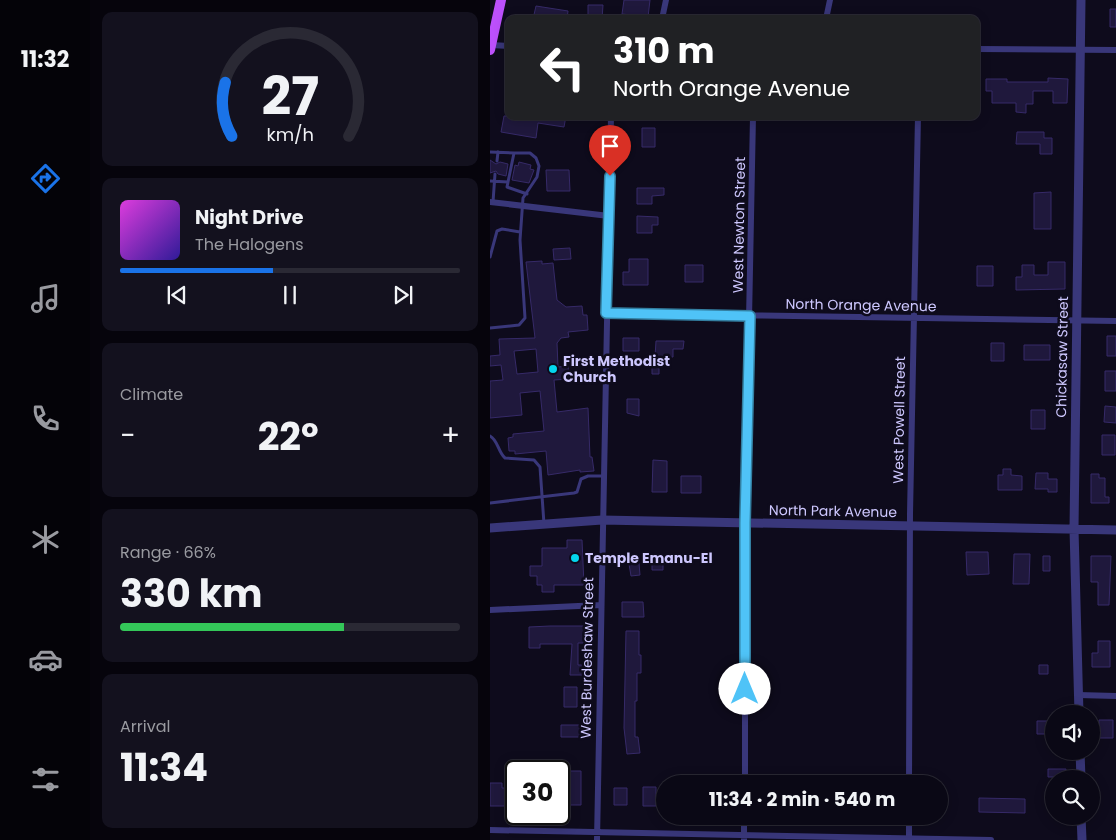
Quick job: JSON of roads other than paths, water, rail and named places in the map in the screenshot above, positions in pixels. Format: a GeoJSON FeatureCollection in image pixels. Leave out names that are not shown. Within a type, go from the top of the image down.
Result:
{"type":"FeatureCollection","features":[{"type":"Feature","properties":{"kind":"main road"},"geometry":{"type":"LineString","coordinates":[[490,47],[501,0]]}},
{"type":"Feature","properties":{"kind":"street"},"geometry":{"type":"LineString","coordinates":[[663,15],[666,0]]}},
{"type":"Feature","properties":{"kind":"street"},"geometry":{"type":"LineString","coordinates":[[827,15],[830,0]]}},
{"type":"Feature","properties":{"kind":"street","name":"Chickasaw Street"},"geometry":{"type":"LineString","coordinates":[[1079,705],[1074,529],[1081,0]]}},
{"type":"Feature","properties":{"kind":"street"},"geometry":{"type":"LineString","coordinates":[[490,47],[505,46]]}},
{"type":"Feature","properties":{"kind":"street"},"geometry":{"type":"LineString","coordinates":[[980,49],[1116,50]]}},
{"type":"Feature","properties":{"kind":"street","name":"West Burdeshaw Street"},"geometry":{"type":"LineString","coordinates":[[597,840],[600,605],[611,120]]}},
{"type":"Feature","properties":{"kind":"street","name":"West Newton Street"},"geometry":{"type":"LineString","coordinates":[[744,775],[745,523],[753,120]]}},
{"type":"Feature","properties":{"kind":"street","name":"West Powell Street"},"geometry":{"type":"LineString","coordinates":[[909,775],[910,525],[918,120]]}},
{"type":"Feature","properties":{"kind":"street"},"geometry":{"type":"LineString","coordinates":[[491,202],[609,216]]}},
{"type":"Feature","properties":{"kind":"street","name":"North Orange Avenue"},"geometry":{"type":"LineString","coordinates":[[606,313],[1116,321]]}},
{"type":"Feature","properties":{"kind":"street","name":"North Park Avenue"},"geometry":{"type":"LineString","coordinates":[[490,528],[602,520],[1116,530]]}},
{"type":"Feature","properties":{"kind":"street"},"geometry":{"type":"LineString","coordinates":[[490,610],[600,605]]}},
{"type":"Feature","properties":{"kind":"street"},"geometry":{"type":"LineString","coordinates":[[1078,695],[1116,696]]}},
{"type":"Feature","properties":{"kind":"street"},"geometry":{"type":"LineString","coordinates":[[744,825],[744,838]]}},
{"type":"Feature","properties":{"kind":"street"},"geometry":{"type":"LineString","coordinates":[[909,825],[909,839]]}},
{"type":"Feature","properties":{"kind":"street"},"geometry":{"type":"LineString","coordinates":[[1081,825],[1082,840]]}},
{"type":"Feature","properties":{"kind":"street"},"geometry":{"type":"LineString","coordinates":[[490,830],[744,838],[991,840]]}},
{"type":"Feature","properties":{"kind":"lane"},"geometry":{"type":"LineString","coordinates":[[490,152],[530,153],[536,158],[539,166],[537,177],[523,198],[520,232],[526,308],[524,322],[519,325],[491,328]]}},
{"type":"Feature","properties":{"kind":"lane"},"geometry":{"type":"LineString","coordinates":[[497,161],[498,152]]}},
{"type":"Feature","properties":{"kind":"lane"},"geometry":{"type":"LineString","coordinates":[[514,153],[507,187],[526,194]]}},
{"type":"Feature","properties":{"kind":"lane"},"geometry":{"type":"LineString","coordinates":[[491,202],[492,181],[495,174]]}},
{"type":"Feature","properties":{"kind":"lane"},"geometry":{"type":"LineString","coordinates":[[492,181],[508,182]]}},
{"type":"Feature","properties":{"kind":"lane"},"geometry":{"type":"LineString","coordinates":[[490,257],[497,231],[502,229],[520,232]]}},
{"type":"Feature","properties":{"kind":"lane"},"geometry":{"type":"LineString","coordinates":[[490,436],[495,440],[500,453],[508,460],[534,460],[538,463],[540,467],[544,524]]}},
{"type":"Feature","properties":{"kind":"lane"},"geometry":{"type":"LineString","coordinates":[[490,503],[574,494],[584,476],[603,476]]}},
{"type":"Feature","properties":{"kind":"place","name":"First Methodist Church"},"geometry":{"type":"Point","coordinates":[553,369]}},
{"type":"Feature","properties":{"kind":"place","name":"Temple Emanu-El"},"geometry":{"type":"Point","coordinates":[575,558]}}]}
